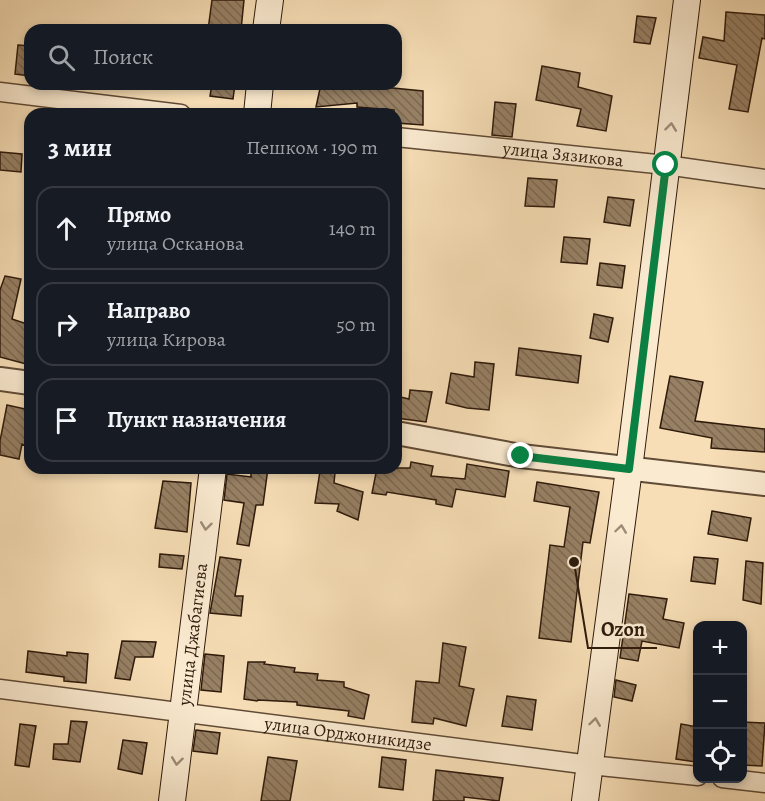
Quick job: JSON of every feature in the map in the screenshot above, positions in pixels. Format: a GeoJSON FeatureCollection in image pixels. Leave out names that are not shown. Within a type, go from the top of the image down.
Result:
{"type":"FeatureCollection","features":[{"type":"Feature","properties":{"kind":"main road"},"geometry":{"type":"LineString","coordinates":[[267,24],[270,0]]}},
{"type":"Feature","properties":{"kind":"main road"},"geometry":{"type":"LineString","coordinates":[[585,801],[687,0]]}},
{"type":"Feature","properties":{"kind":"main road"},"geometry":{"type":"LineString","coordinates":[[257,108],[259,90]]}},
{"type":"Feature","properties":{"kind":"main road","name":"улица Джабагиева"},"geometry":{"type":"LineString","coordinates":[[172,801],[212,474]]}},
{"type":"Feature","properties":{"kind":"street"},"geometry":{"type":"LineString","coordinates":[[0,92],[132,108]]}},
{"type":"Feature","properties":{"kind":"street","name":"улица Зязикова"},"geometry":{"type":"LineString","coordinates":[[402,138],[666,165],[765,179]]}},
{"type":"Feature","properties":{"kind":"street"},"geometry":{"type":"LineString","coordinates":[[0,378],[24,382]]}},
{"type":"Feature","properties":{"kind":"street"},"geometry":{"type":"LineString","coordinates":[[402,434],[521,456],[765,484]]}},
{"type":"Feature","properties":{"kind":"street","name":"улица Орджоникидзе"},"geometry":{"type":"LineString","coordinates":[[0,689],[590,765],[693,775]]}},
{"type":"Feature","properties":{"kind":"street"},"geometry":{"type":"LineString","coordinates":[[747,781],[765,783]]}},
{"type":"Feature","properties":{"kind":"building"},"geometry":{"type":"Polygon","coordinates":[[[212,0],[244,0],[242,24],[209,24],[212,0]]]}},
{"type":"Feature","properties":{"kind":"building"},"geometry":{"type":"Polygon","coordinates":[[[726,12],[765,15],[765,39],[762,38],[748,112],[729,109],[737,65],[699,58],[703,37],[724,41],[726,12]]]}},
{"type":"Feature","properties":{"kind":"building"},"geometry":{"type":"Polygon","coordinates":[[[637,16],[656,18],[650,44],[634,42],[637,16]]]}},
{"type":"Feature","properties":{"kind":"building"},"geometry":{"type":"Polygon","coordinates":[[[18,45],[24,46],[24,75],[15,74],[18,45]]]}},
{"type":"Feature","properties":{"kind":"building"},"geometry":{"type":"Polygon","coordinates":[[[542,66],[580,73],[578,87],[612,96],[606,131],[577,126],[581,109],[536,100],[542,66]]]}},
{"type":"Feature","properties":{"kind":"building"},"geometry":{"type":"Polygon","coordinates":[[[402,89],[423,91],[423,125],[402,123],[402,108],[357,107],[357,103],[316,107],[320,90],[402,89]]]}},
{"type":"Feature","properties":{"kind":"building"},"geometry":{"type":"Polygon","coordinates":[[[211,90],[234,90],[233,99],[210,96],[211,90]]]}},
{"type":"Feature","properties":{"kind":"building"},"geometry":{"type":"Polygon","coordinates":[[[495,102],[516,104],[512,137],[492,135],[495,102]]]}},
{"type":"Feature","properties":{"kind":"building"},"geometry":{"type":"Polygon","coordinates":[[[0,152],[22,154],[21,172],[0,170],[0,152]]]}},
{"type":"Feature","properties":{"kind":"building"},"geometry":{"type":"Polygon","coordinates":[[[528,178],[557,180],[554,207],[525,206],[528,178]]]}},
{"type":"Feature","properties":{"kind":"building"},"geometry":{"type":"Polygon","coordinates":[[[608,197],[634,200],[630,226],[604,222],[608,197]]]}},
{"type":"Feature","properties":{"kind":"building"},"geometry":{"type":"Polygon","coordinates":[[[564,237],[590,239],[587,264],[561,262],[564,237]]]}},
{"type":"Feature","properties":{"kind":"building"},"geometry":{"type":"Polygon","coordinates":[[[600,263],[625,266],[622,288],[597,285],[600,263]]]}},
{"type":"Feature","properties":{"kind":"building"},"geometry":{"type":"Polygon","coordinates":[[[5,276],[21,279],[12,319],[24,323],[24,363],[0,357],[0,290],[5,276]]]}},
{"type":"Feature","properties":{"kind":"building"},"geometry":{"type":"Polygon","coordinates":[[[594,314],[613,318],[608,342],[590,338],[594,314]]]}},
{"type":"Feature","properties":{"kind":"building"},"geometry":{"type":"Polygon","coordinates":[[[519,348],[581,356],[578,383],[516,375],[519,348]]]}},
{"type":"Feature","properties":{"kind":"building"},"geometry":{"type":"Polygon","coordinates":[[[475,362],[494,364],[489,410],[446,403],[451,373],[474,377],[475,362]]]}},
{"type":"Feature","properties":{"kind":"building"},"geometry":{"type":"Polygon","coordinates":[[[670,376],[703,382],[695,421],[765,429],[765,452],[711,448],[712,438],[660,428],[670,376]]]}},
{"type":"Feature","properties":{"kind":"building"},"geometry":{"type":"Polygon","coordinates":[[[410,390],[432,392],[426,422],[402,419],[402,397],[409,399],[410,390]]]}},
{"type":"Feature","properties":{"kind":"building"},"geometry":{"type":"Polygon","coordinates":[[[7,405],[24,409],[24,445],[22,444],[19,459],[0,455],[0,441],[7,405]]]}},
{"type":"Feature","properties":{"kind":"building"},"geometry":{"type":"Polygon","coordinates":[[[411,462],[433,466],[431,476],[465,479],[467,464],[509,471],[505,497],[456,489],[452,507],[436,504],[436,500],[387,492],[386,495],[372,493],[376,474],[402,474],[402,468],[410,468],[411,462]]]}},
{"type":"Feature","properties":{"kind":"building"},"geometry":{"type":"Polygon","coordinates":[[[227,474],[251,477],[251,474],[267,474],[263,505],[256,505],[249,546],[237,544],[244,503],[224,500],[227,474]]]}},
{"type":"Feature","properties":{"kind":"building"},"geometry":{"type":"Polygon","coordinates":[[[320,474],[335,474],[334,483],[363,492],[358,520],[337,511],[339,504],[315,503],[320,474]]]}},
{"type":"Feature","properties":{"kind":"building"},"geometry":{"type":"Polygon","coordinates":[[[163,481],[191,483],[187,532],[155,528],[163,481]]]}},
{"type":"Feature","properties":{"kind":"building"},"geometry":{"type":"Polygon","coordinates":[[[537,482],[599,492],[590,543],[583,542],[571,642],[539,638],[550,545],[564,547],[570,507],[534,501],[537,482]]]}},
{"type":"Feature","properties":{"kind":"building"},"geometry":{"type":"Polygon","coordinates":[[[712,511],[751,518],[747,541],[708,534],[712,511]]]}},
{"type":"Feature","properties":{"kind":"building"},"geometry":{"type":"Polygon","coordinates":[[[160,554],[184,556],[182,569],[159,567],[160,554]]]}},
{"type":"Feature","properties":{"kind":"building"},"geometry":{"type":"Polygon","coordinates":[[[220,557],[241,560],[235,596],[243,596],[241,616],[210,613],[220,557]]]}},
{"type":"Feature","properties":{"kind":"building"},"geometry":{"type":"Polygon","coordinates":[[[694,557],[718,559],[715,584],[691,581],[694,557]]]}},
{"type":"Feature","properties":{"kind":"building"},"geometry":{"type":"Polygon","coordinates":[[[746,561],[763,563],[761,604],[743,600],[746,561]]]}},
{"type":"Feature","properties":{"kind":"building"},"geometry":{"type":"Polygon","coordinates":[[[629,594],[667,599],[663,619],[684,623],[679,648],[642,641],[638,661],[620,658],[629,594]]]}},
{"type":"Feature","properties":{"kind":"building"},"geometry":{"type":"Polygon","coordinates":[[[122,641],[156,642],[153,657],[135,657],[130,680],[115,678],[122,641]]]}},
{"type":"Feature","properties":{"kind":"building"},"geometry":{"type":"Polygon","coordinates":[[[443,643],[466,647],[459,686],[474,689],[466,726],[434,718],[433,724],[412,722],[416,681],[439,683],[443,643]]]}},
{"type":"Feature","properties":{"kind":"building"},"geometry":{"type":"Polygon","coordinates":[[[28,651],[67,656],[67,652],[88,654],[86,683],[64,681],[64,677],[26,672],[28,651]]]}},
{"type":"Feature","properties":{"kind":"building"},"geometry":{"type":"Polygon","coordinates":[[[205,654],[224,656],[221,692],[201,690],[205,654]]]}},
{"type":"Feature","properties":{"kind":"building"},"geometry":{"type":"Polygon","coordinates":[[[248,662],[265,662],[264,664],[295,668],[294,672],[318,674],[317,680],[344,682],[344,687],[369,695],[364,719],[348,716],[349,711],[297,705],[297,702],[244,699],[248,662]]]}},
{"type":"Feature","properties":{"kind":"building"},"geometry":{"type":"Polygon","coordinates":[[[616,680],[636,685],[632,701],[614,697],[616,680]]]}},
{"type":"Feature","properties":{"kind":"building"},"geometry":{"type":"Polygon","coordinates":[[[507,696],[536,700],[532,730],[502,726],[507,696]]]}},
{"type":"Feature","properties":{"kind":"building"},"geometry":{"type":"Polygon","coordinates":[[[71,721],[87,722],[80,762],[53,759],[54,744],[68,744],[71,721]]]}},
{"type":"Feature","properties":{"kind":"building"},"geometry":{"type":"Polygon","coordinates":[[[747,722],[765,723],[762,766],[747,765],[747,722]]]}},
{"type":"Feature","properties":{"kind":"building"},"geometry":{"type":"Polygon","coordinates":[[[20,724],[36,726],[29,767],[15,765],[20,724]]]}},
{"type":"Feature","properties":{"kind":"building"},"geometry":{"type":"Polygon","coordinates":[[[681,724],[693,726],[693,762],[676,759],[681,724]]]}},
{"type":"Feature","properties":{"kind":"building"},"geometry":{"type":"Polygon","coordinates":[[[196,730],[220,733],[217,754],[193,751],[196,730]]]}},
{"type":"Feature","properties":{"kind":"building"},"geometry":{"type":"Polygon","coordinates":[[[123,740],[147,743],[142,774],[118,769],[123,740]]]}},
{"type":"Feature","properties":{"kind":"building"},"geometry":{"type":"Polygon","coordinates":[[[268,757],[297,761],[290,801],[261,801],[268,757]]]}},
{"type":"Feature","properties":{"kind":"building"},"geometry":{"type":"Polygon","coordinates":[[[382,757],[406,760],[403,790],[379,787],[382,757]]]}},
{"type":"Feature","properties":{"kind":"building"},"geometry":{"type":"Polygon","coordinates":[[[436,770],[503,778],[499,801],[464,797],[464,801],[433,801],[436,770]]]}},
{"type":"Feature","properties":{"kind":"place","name":"Ozon"},"geometry":{"type":"Point","coordinates":[574,562]}},
{"type":"Feature","properties":{"kind":"route"},"geometry":{"type":"LineString","coordinates":[[521,456],[629,469],[666,165]]}}]}
